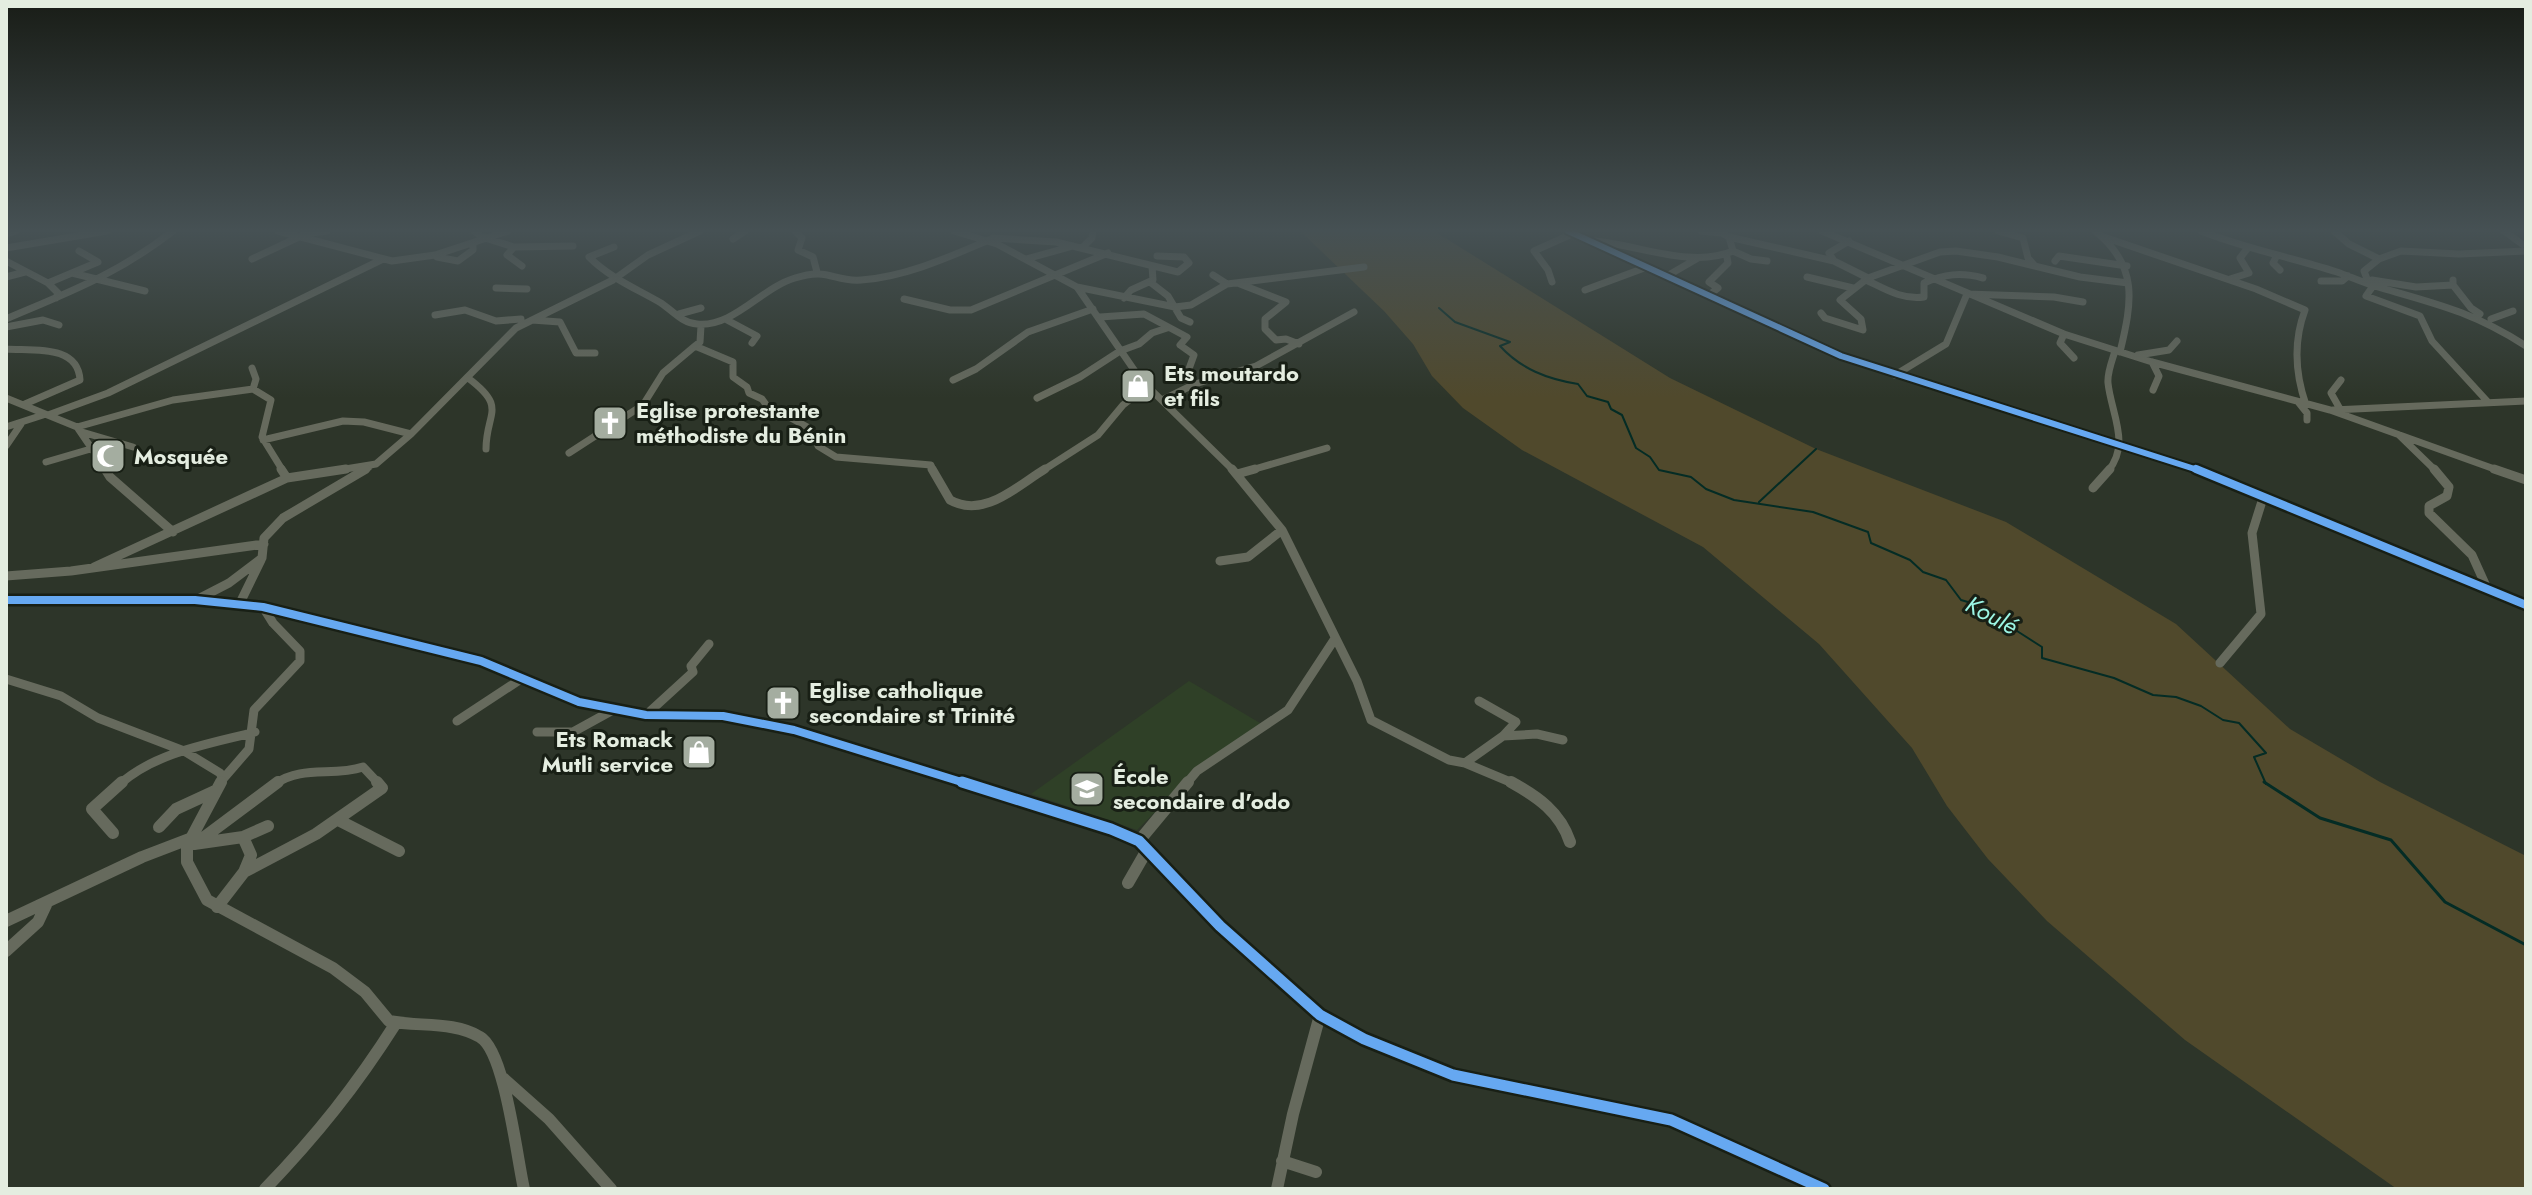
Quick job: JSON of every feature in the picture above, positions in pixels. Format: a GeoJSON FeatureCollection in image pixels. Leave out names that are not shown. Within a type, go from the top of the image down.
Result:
{"type":"FeatureCollection","features":[{"type":"Feature","properties":{"kind":"street"},"geometry":{"type":"LineString","coordinates":[[52,287],[58,293],[56,298]]}},
{"type":"Feature","properties":{"kind":"street"},"geometry":{"type":"LineString","coordinates":[[8,315],[84,287]]}},
{"type":"Feature","properties":{"kind":"street"},"geometry":{"type":"LineString","coordinates":[[121,287],[145,291]]}},
{"type":"Feature","properties":{"kind":"street"},"geometry":{"type":"LineString","coordinates":[[6,427],[108,393],[326,287]]}},
{"type":"Feature","properties":{"kind":"street"},"geometry":{"type":"LineString","coordinates":[[240,603],[262,558],[264,538],[283,518],[376,464],[411,434],[524,320],[598,287]]}},
{"type":"Feature","properties":{"kind":"street"},"geometry":{"type":"LineString","coordinates":[[628,287],[661,301],[686,323],[701,326],[727,320],[758,293],[776,287]]}},
{"type":"Feature","properties":{"kind":"street"},"geometry":{"type":"LineString","coordinates":[[904,299],[963,311],[1031,287]]}},
{"type":"Feature","properties":{"kind":"street"},"geometry":{"type":"LineString","coordinates":[[1077,287],[1175,307],[1191,305],[1222,287]]}},
{"type":"Feature","properties":{"kind":"street"},"geometry":{"type":"LineString","coordinates":[[1077,287],[1147,386],[1237,474],[1282,530],[1357,681],[1371,720],[1449,760],[1465,763],[1534,796],[1557,810],[1568,827],[1570,842]]}},
{"type":"Feature","properties":{"kind":"street"},"geometry":{"type":"LineString","coordinates":[[1124,298],[1139,287]]}},
{"type":"Feature","properties":{"kind":"street"},"geometry":{"type":"LineString","coordinates":[[1156,287],[1168,296],[1181,318],[1190,322]]}},
{"type":"Feature","properties":{"kind":"street"},"geometry":{"type":"LineString","coordinates":[[1245,287],[1286,302],[1265,319],[1265,329],[1276,340],[1286,339],[1299,344]]}},
{"type":"Feature","properties":{"kind":"street"},"geometry":{"type":"LineString","coordinates":[[1585,290],[1594,287]]}},
{"type":"Feature","properties":{"kind":"street"},"geometry":{"type":"LineString","coordinates":[[1689,287],[1841,356],[2175,460],[2526,605]]}},
{"type":"Feature","properties":{"kind":"street"},"geometry":{"type":"LineString","coordinates":[[1708,296],[1716,287]]}},
{"type":"Feature","properties":{"kind":"street"},"geometry":{"type":"LineString","coordinates":[[1848,287],[1853,288]]}},
{"type":"Feature","properties":{"kind":"street"},"geometry":{"type":"LineString","coordinates":[[1881,287],[1910,299],[1924,297],[1924,287]]}},
{"type":"Feature","properties":{"kind":"street"},"geometry":{"type":"LineString","coordinates":[[1951,287],[2064,334],[2152,362],[2330,410],[2526,480]]}},
{"type":"Feature","properties":{"kind":"street"},"geometry":{"type":"LineString","coordinates":[[2093,488],[2114,464],[2121,443],[2107,379],[2130,312],[2128,287]]}},
{"type":"Feature","properties":{"kind":"street"},"geometry":{"type":"LineString","coordinates":[[2252,287],[2306,311],[2298,323],[2295,362],[2306,405]]}},
{"type":"Feature","properties":{"kind":"street"},"geometry":{"type":"LineString","coordinates":[[2367,287],[2366,296],[2420,316],[2432,341],[2487,401]]}},
{"type":"Feature","properties":{"kind":"street"},"geometry":{"type":"LineString","coordinates":[[2383,287],[2490,321],[2513,311]]}},
{"type":"Feature","properties":{"kind":"street"},"geometry":{"type":"LineString","coordinates":[[2456,287],[2471,308],[2526,346]]}},
{"type":"Feature","properties":{"kind":"street"},"geometry":{"type":"LineString","coordinates":[[496,288],[527,289]]}},
{"type":"Feature","properties":{"kind":"street"},"geometry":{"type":"LineString","coordinates":[[1821,313],[1825,318],[1863,330],[1863,322],[1840,300],[1853,288]]}},
{"type":"Feature","properties":{"kind":"street"},"geometry":{"type":"LineString","coordinates":[[1895,375],[1946,344],[1967,294]]}},
{"type":"Feature","properties":{"kind":"street"},"geometry":{"type":"LineString","coordinates":[[1967,294],[2007,297],[2032,294],[2083,302]]}},
{"type":"Feature","properties":{"kind":"street"},"geometry":{"type":"LineString","coordinates":[[679,314],[701,308]]}},
{"type":"Feature","properties":{"kind":"street"},"geometry":{"type":"LineString","coordinates":[[953,380],[976,369],[1028,332],[1093,309]]}},
{"type":"Feature","properties":{"kind":"street"},"geometry":{"type":"LineString","coordinates":[[435,315],[465,310],[496,321],[560,322],[568,330],[576,353],[595,353]]}},
{"type":"Feature","properties":{"kind":"street"},"geometry":{"type":"LineString","coordinates":[[1162,400],[1195,384],[1256,366],[1354,312]]}},
{"type":"Feature","properties":{"kind":"street"},"geometry":{"type":"LineString","coordinates":[[1100,317],[1144,314],[1187,337],[1180,345],[1194,355],[1186,377],[1195,384]]}},
{"type":"Feature","properties":{"kind":"street"},"geometry":{"type":"LineString","coordinates":[[6,327],[47,319],[59,325]]}},
{"type":"Feature","properties":{"kind":"street"},"geometry":{"type":"LineString","coordinates":[[727,320],[754,332],[757,336],[752,343]]}},
{"type":"Feature","properties":{"kind":"street"},"geometry":{"type":"LineString","coordinates":[[569,453],[643,405],[663,373],[700,342],[701,326]]}},
{"type":"Feature","properties":{"kind":"street"},"geometry":{"type":"LineString","coordinates":[[1037,398],[1167,328]]}},
{"type":"Feature","properties":{"kind":"street"},"geometry":{"type":"LineString","coordinates":[[2502,332],[2526,339]]}},
{"type":"Feature","properties":{"kind":"street"},"geometry":{"type":"LineString","coordinates":[[2064,334],[2060,343],[2074,358]]}},
{"type":"Feature","properties":{"kind":"street"},"geometry":{"type":"LineString","coordinates":[[2133,356],[2169,350],[2177,341]]}},
{"type":"Feature","properties":{"kind":"street"},"geometry":{"type":"LineString","coordinates":[[695,346],[733,362],[733,377],[747,387],[749,393],[762,399],[772,413],[789,417],[811,429],[818,446],[836,457],[931,465],[938,486],[954,505],[967,508],[988,505],[1092,440],[1123,405],[1147,386]]}},
{"type":"Feature","properties":{"kind":"street"},"geometry":{"type":"LineString","coordinates":[[6,349],[56,352],[77,362],[80,380],[23,403],[80,429],[133,447]]}},
{"type":"Feature","properties":{"kind":"street"},"geometry":{"type":"LineString","coordinates":[[2152,362],[2159,376],[2153,390]]}},
{"type":"Feature","properties":{"kind":"street"},"geometry":{"type":"LineString","coordinates":[[252,368],[256,379],[253,389]]}},
{"type":"Feature","properties":{"kind":"street"},"geometry":{"type":"LineString","coordinates":[[468,378],[488,396],[494,412],[485,438],[486,449]]}},
{"type":"Feature","properties":{"kind":"street"},"geometry":{"type":"LineString","coordinates":[[2340,409],[2331,393],[2341,380]]}},
{"type":"Feature","properties":{"kind":"street"},"geometry":{"type":"LineString","coordinates":[[80,429],[173,400],[253,389],[271,400],[263,440],[287,478]]}},
{"type":"Feature","properties":{"kind":"street"},"geometry":{"type":"LineString","coordinates":[[6,398],[31,407]]}},
{"type":"Feature","properties":{"kind":"street"},"geometry":{"type":"LineString","coordinates":[[2330,410],[2526,401]]}},
{"type":"Feature","properties":{"kind":"street"},"geometry":{"type":"LineString","coordinates":[[2297,402],[2307,413],[2307,420]]}},
{"type":"Feature","properties":{"kind":"street"},"geometry":{"type":"LineString","coordinates":[[263,440],[343,421],[364,422],[411,434]]}},
{"type":"Feature","properties":{"kind":"street"},"geometry":{"type":"LineString","coordinates":[[6,446],[12,433],[23,422]]}},
{"type":"Feature","properties":{"kind":"street"},"geometry":{"type":"LineString","coordinates":[[80,429],[110,477],[173,532]]}},
{"type":"Feature","properties":{"kind":"street"},"geometry":{"type":"LineString","coordinates":[[2397,433],[2449,487],[2447,496],[2429,506],[2429,513],[2472,555],[2486,586]]}},
{"type":"Feature","properties":{"kind":"street"},"geometry":{"type":"LineString","coordinates":[[46,462],[94,448]]}},
{"type":"Feature","properties":{"kind":"street"},"geometry":{"type":"LineString","coordinates":[[1237,474],[1327,448]]}},
{"type":"Feature","properties":{"kind":"street"},"geometry":{"type":"LineString","coordinates":[[94,567],[287,478],[376,464]]}},
{"type":"Feature","properties":{"kind":"street"},"geometry":{"type":"LineString","coordinates":[[2220,663],[2261,614],[2252,533],[2263,498]]}},
{"type":"Feature","properties":{"kind":"street"},"geometry":{"type":"LineString","coordinates":[[1220,561],[1248,557],[1282,530]]}},
{"type":"Feature","properties":{"kind":"street"},"geometry":{"type":"LineString","coordinates":[[6,576],[264,544]]}},
{"type":"Feature","properties":{"kind":"street"},"geometry":{"type":"LineString","coordinates":[[195,600],[229,583],[262,558]]}},
{"type":"Feature","properties":{"kind":"street"},"geometry":{"type":"LineString","coordinates":[[6,600],[195,600],[263,607],[481,661],[579,702],[613,710],[646,715],[723,716],[794,730],[1111,829],[1143,846],[1220,926],[1320,1015],[1364,1039],[1453,1075],[1671,1120],[1824,1189]]}},
{"type":"Feature","properties":{"kind":"street"},"geometry":{"type":"LineString","coordinates":[[263,607],[273,623],[300,651],[300,661],[254,710],[255,732],[248,752],[215,791],[190,843],[187,862],[195,881],[207,900],[217,907],[333,968],[365,992],[383,1017],[396,1023],[439,1026],[483,1037],[495,1052],[503,1078],[506,1111],[524,1189]]}},
{"type":"Feature","properties":{"kind":"street"},"geometry":{"type":"LineString","coordinates":[[1128,883],[1143,846],[1197,771],[1288,710],[1334,640]]}},
{"type":"Feature","properties":{"kind":"street"},"geometry":{"type":"LineString","coordinates":[[646,715],[693,672],[693,662],[709,644]]}},
{"type":"Feature","properties":{"kind":"street"},"geometry":{"type":"LineString","coordinates":[[6,679],[61,696],[98,718],[184,751],[220,773],[223,779]]}},
{"type":"Feature","properties":{"kind":"street"},"geometry":{"type":"LineString","coordinates":[[457,721],[521,679]]}},
{"type":"Feature","properties":{"kind":"street"},"geometry":{"type":"LineString","coordinates":[[1465,763],[1503,736],[1516,722],[1479,701]]}},
{"type":"Feature","properties":{"kind":"street"},"geometry":{"type":"LineString","coordinates":[[537,732],[573,732],[613,710]]}},
{"type":"Feature","properties":{"kind":"street"},"geometry":{"type":"LineString","coordinates":[[113,833],[92,809],[137,769],[184,751],[255,732]]}},
{"type":"Feature","properties":{"kind":"street"},"geometry":{"type":"LineString","coordinates":[[1503,736],[1537,734],[1563,740]]}},
{"type":"Feature","properties":{"kind":"street"},"geometry":{"type":"LineString","coordinates":[[190,843],[287,776],[303,771],[344,773],[367,768],[382,788],[340,821],[277,858],[244,872]]}},
{"type":"Feature","properties":{"kind":"street"},"geometry":{"type":"LineString","coordinates":[[159,827],[164,818],[179,807],[215,791]]}},
{"type":"Feature","properties":{"kind":"street"},"geometry":{"type":"LineString","coordinates":[[340,821],[399,851]]}},
{"type":"Feature","properties":{"kind":"street"},"geometry":{"type":"LineString","coordinates":[[6,921],[46,905],[137,858],[190,843],[243,837],[268,826]]}},
{"type":"Feature","properties":{"kind":"street"},"geometry":{"type":"LineString","coordinates":[[217,907],[252,857],[243,837]]}},
{"type":"Feature","properties":{"kind":"street"},"geometry":{"type":"LineString","coordinates":[[6,951],[38,922],[46,905]]}},
{"type":"Feature","properties":{"kind":"street"},"geometry":{"type":"LineString","coordinates":[[1277,1189],[1320,1015]]}},
{"type":"Feature","properties":{"kind":"street"},"geometry":{"type":"LineString","coordinates":[[265,1189],[317,1135],[362,1076],[396,1023]]}},
{"type":"Feature","properties":{"kind":"street"},"geometry":{"type":"LineString","coordinates":[[503,1078],[549,1119],[611,1189]]}},
{"type":"Feature","properties":{"kind":"street"},"geometry":{"type":"LineString","coordinates":[[1282,1161],[1316,1172]]}},
{"type":"Feature","properties":{"kind":"shaded area"},"geometry":{"type":"Polygon","coordinates":[[[1359,287],[1524,287],[1670,378],[1816,449],[2006,522],[2176,624],[2290,729],[2380,782],[2526,856],[2526,1189],[2397,1189],[2185,1040],[2047,921],[1988,859],[1947,806],[1912,748],[1819,644],[1703,547],[1522,450],[1463,408],[1432,376],[1413,344],[1359,287]]]}},
{"type":"Feature","properties":{"kind":"shaded area"},"geometry":{"type":"Polygon","coordinates":[[[1189,681],[1265,726],[1198,769],[1137,830],[1031,794],[1189,681]]]}},
{"type":"Feature","properties":{"kind":"waterway","name":"Koulé"},"geometry":{"type":"LineString","coordinates":[[1439,308],[1455,322],[1510,342],[1500,346],[1526,367],[1545,376],[1578,384],[1587,396],[1608,402],[1611,409],[1622,415],[1636,448],[1650,457],[1659,470],[1691,477],[1706,489],[1734,500],[1813,512],[1868,532],[1871,543],[1910,560],[1923,572],[1946,580],[1961,600],[1978,605],[1986,617],[2010,620],[2017,631],[2042,647],[2042,658],[2114,678],[2153,695],[2176,697],[2201,706],[2223,720],[2239,723],[2266,753],[2254,757],[2266,783]]}},
{"type":"Feature","properties":{"kind":"waterway"},"geometry":{"type":"LineString","coordinates":[[1759,502],[1816,449]]}},
{"type":"Feature","properties":{"kind":"waterway","name":"Koulé"},"geometry":{"type":"LineString","coordinates":[[2266,783],[2320,818],[2391,840],[2445,902],[2526,945]]}},
{"type":"Feature","properties":{"kind":"cycle path"},"geometry":{"type":"LineString","coordinates":[[1690,287],[1841,356],[2175,460],[2526,605]]}},
{"type":"Feature","properties":{"kind":"cycle path"},"geometry":{"type":"LineString","coordinates":[[6,600],[195,600],[263,607],[481,661],[579,702],[613,710],[646,715],[723,716],[794,730],[1111,829],[1139,841],[1220,926],[1320,1015],[1364,1039],[1453,1075],[1671,1120],[1824,1189]]}},
{"type":"Feature","properties":{"kind":"place","name":"Ets moutardo et fils"},"geometry":{"type":"Point","coordinates":[1138,386]}},
{"type":"Feature","properties":{"kind":"place","name":"Eglise protestante méthodiste du Bénin"},"geometry":{"type":"Point","coordinates":[610,423]}},
{"type":"Feature","properties":{"kind":"place","name":"Mosquée"},"geometry":{"type":"Point","coordinates":[108,456]}},
{"type":"Feature","properties":{"kind":"place","name":"Eglise catholique secondaire st Trinité"},"geometry":{"type":"Point","coordinates":[783,703]}},
{"type":"Feature","properties":{"kind":"place","name":"Ets Romack Mutli service"},"geometry":{"type":"Point","coordinates":[699,752]}},
{"type":"Feature","properties":{"kind":"place","name":"École secondaire d'odo"},"geometry":{"type":"Point","coordinates":[1087,789]}}]}
